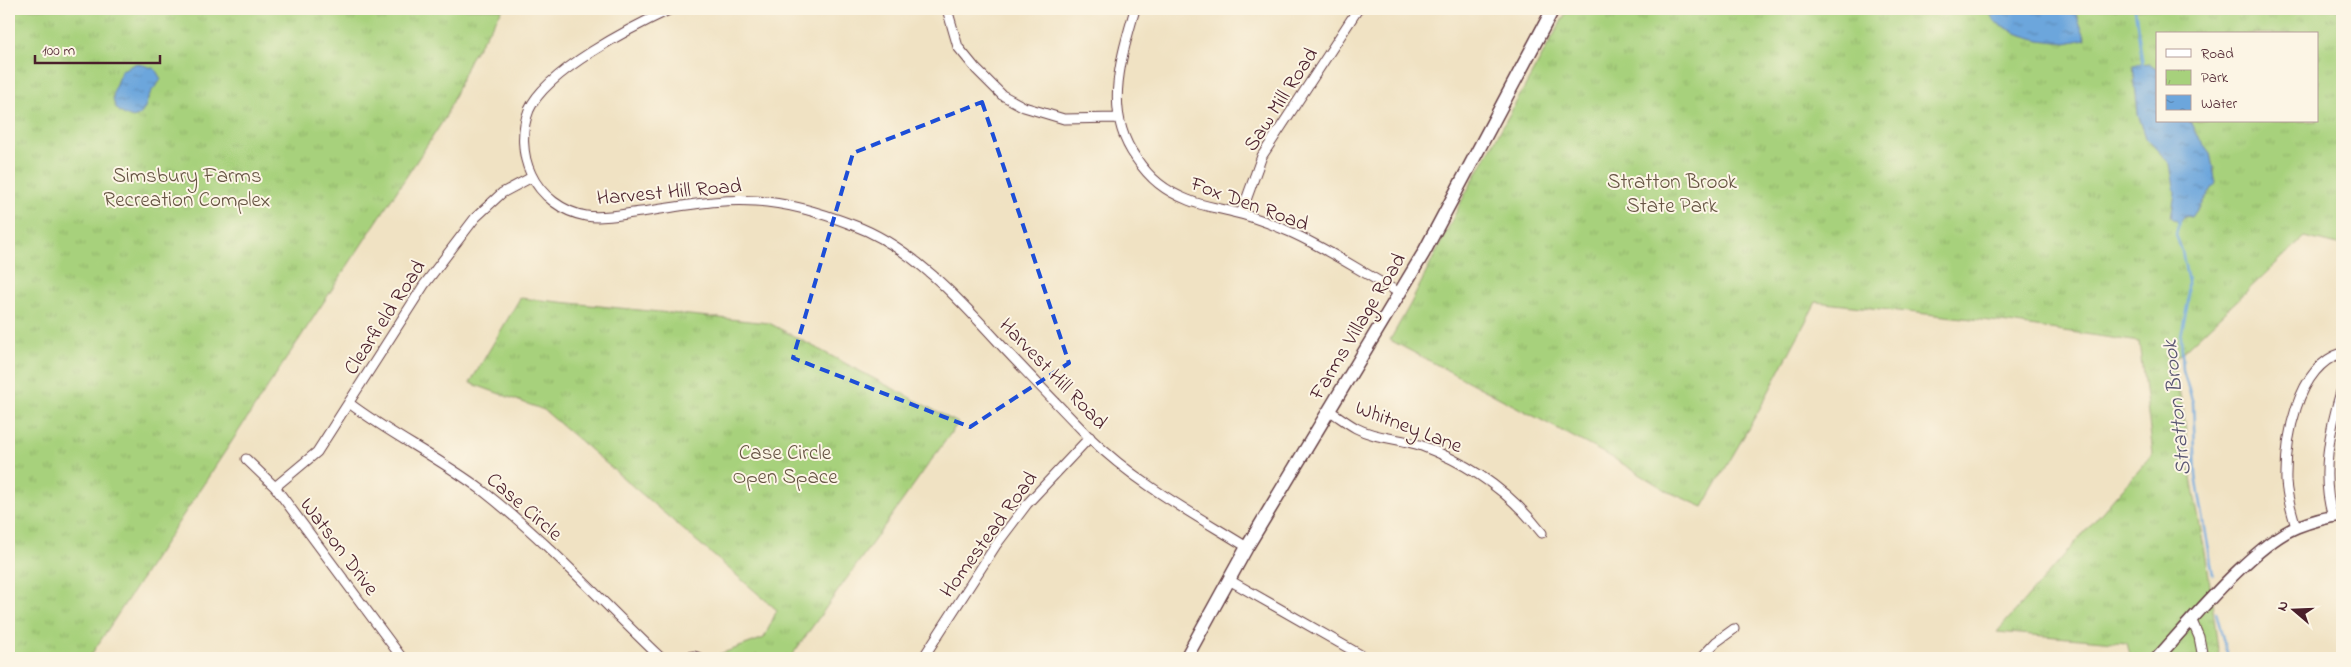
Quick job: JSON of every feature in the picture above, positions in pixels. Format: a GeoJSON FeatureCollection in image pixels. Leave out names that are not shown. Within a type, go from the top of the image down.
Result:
{"type":"FeatureCollection","features":[{"type":"Feature","properties":{"kind":"main road","name":"Farms Village Road"},"geometry":{"type":"LineString","coordinates":[[1186,658],[1247,547],[1423,254],[1554,9]]}},
{"type":"Feature","properties":{"kind":"street","name":"Harvest Hill Road"},"geometry":{"type":"LineString","coordinates":[[671,9],[598,46],[543,89],[530,108],[524,126],[523,145],[532,177],[543,192],[568,211],[588,216],[610,216],[713,202],[756,201],[820,213],[858,226],[902,252],[972,311],[1002,346],[1090,437],[1136,478],[1152,490],[1247,547]]}},
{"type":"Feature","properties":{"kind":"street"},"geometry":{"type":"LineString","coordinates":[[947,9],[958,47],[976,69],[1002,95],[1024,107],[1064,120],[1118,118]]}},
{"type":"Feature","properties":{"kind":"street","name":"Fox Den Road"},"geometry":{"type":"LineString","coordinates":[[1135,9],[1120,69],[1117,96],[1118,118],[1128,147],[1146,174],[1163,189],[1190,201],[1241,214],[1290,232],[1400,293]]}},
{"type":"Feature","properties":{"kind":"street","name":"Saw Mill Road"},"geometry":{"type":"LineString","coordinates":[[1241,214],[1262,156],[1358,9]]}},
{"type":"Feature","properties":{"kind":"street","name":"Clearfield Road"},"geometry":{"type":"LineString","coordinates":[[275,488],[316,452],[424,285],[475,218],[502,193],[532,177]]}},
{"type":"Feature","properties":{"kind":"street"},"geometry":{"type":"LineString","coordinates":[[2296,527],[2286,483],[2287,457],[2297,401],[2318,369],[2333,356],[2342,354]]}},
{"type":"Feature","properties":{"kind":"street"},"geometry":{"type":"LineString","coordinates":[[2157,658],[2255,556],[2296,527],[2338,516],[2327,489],[2327,474],[2330,441],[2342,388]]}},
{"type":"Feature","properties":{"kind":"street","name":"Case Circle"},"geometry":{"type":"LineString","coordinates":[[349,402],[371,419],[482,490],[528,530],[660,658]]}},
{"type":"Feature","properties":{"kind":"street","name":"Whitney Lane"},"geometry":{"type":"LineString","coordinates":[[1330,411],[1356,429],[1421,446],[1460,462],[1495,485],[1528,515],[1542,533]]}},
{"type":"Feature","properties":{"kind":"street","name":"Homestead Road"},"geometry":{"type":"LineString","coordinates":[[923,658],[996,546],[1027,504],[1090,437]]}},
{"type":"Feature","properties":{"kind":"street","name":"Watson Drive"},"geometry":{"type":"LineString","coordinates":[[246,459],[275,488],[402,658]]}},
{"type":"Feature","properties":{"kind":"street"},"geometry":{"type":"LineString","coordinates":[[1229,580],[1366,658]]}},
{"type":"Feature","properties":{"kind":"street"},"geometry":{"type":"LineString","coordinates":[[2192,621],[2199,637],[2203,658]]}},
{"type":"Feature","properties":{"kind":"street"},"geometry":{"type":"LineString","coordinates":[[1701,658],[1716,642],[1734,629]]}},
{"type":"Feature","properties":{"kind":"street"},"geometry":{"type":"LineString","coordinates":[[681,658],[694,656],[701,658]]}},
{"type":"Feature","properties":{"kind":"highlighted area"},"geometry":{"type":"Polygon","coordinates":[[[982,102],[1069,363],[970,427],[793,358],[853,153],[982,102]]]}},
{"type":"Feature","properties":{"kind":"green space","name":"Simsbury Farms Recreation Complex"},"geometry":{"type":"Polygon","coordinates":[[[9,9],[503,9],[470,59],[445,118],[89,658],[9,658],[9,9]]]}},
{"type":"Feature","properties":{"kind":"green space","name":"Stratton Brook State Park"},"geometry":{"type":"Polygon","coordinates":[[[1568,9],[2342,9],[2342,246],[2304,237],[2173,361],[2184,414],[2189,466],[2208,569],[2219,658],[2131,658],[2127,643],[1997,632],[2153,454],[2139,342],[2009,323],[1816,302],[1759,410],[1703,507],[1669,492],[1613,458],[1390,340],[1411,303],[1463,198],[1568,9]]]}},
{"type":"Feature","properties":{"kind":"green space","name":"Case Circle Open Space"},"geometry":{"type":"Polygon","coordinates":[[[520,298],[769,323],[958,423],[790,658],[709,658],[764,638],[777,610],[544,410],[470,383],[520,298]]]}},
{"type":"Feature","properties":{"kind":"water"},"geometry":{"type":"Polygon","coordinates":[[[1987,9],[2074,9],[2086,39],[2066,43],[2039,40],[2018,34],[1995,22],[1987,9]]]}},
{"type":"Feature","properties":{"kind":"water"},"geometry":{"type":"Polygon","coordinates":[[[137,63],[155,69],[161,79],[151,92],[141,113],[133,118],[119,111],[115,106],[113,94],[122,70],[137,63]]]}},
{"type":"Feature","properties":{"kind":"water"},"geometry":{"type":"Polygon","coordinates":[[[2149,63],[2156,68],[2156,122],[2190,122],[2196,134],[2210,153],[2216,183],[2192,217],[2184,216],[2178,222],[2171,217],[2175,193],[2170,164],[2146,138],[2138,114],[2133,65],[2149,63]]]}},
{"type":"Feature","properties":{"kind":"waterway","name":"Stratton Brook"},"geometry":{"type":"LineString","coordinates":[[2135,9],[2143,67]]}},
{"type":"Feature","properties":{"kind":"waterway","name":"Stratton Brook"},"geometry":{"type":"LineString","coordinates":[[2179,220],[2176,235],[2182,251],[2188,282],[2188,302],[2181,336],[2183,371],[2193,403],[2196,475],[2213,575]]}},
{"type":"Feature","properties":{"kind":"waterway","name":"Stratton Brook"},"geometry":{"type":"LineString","coordinates":[[2216,612],[2228,658]]}}]}
